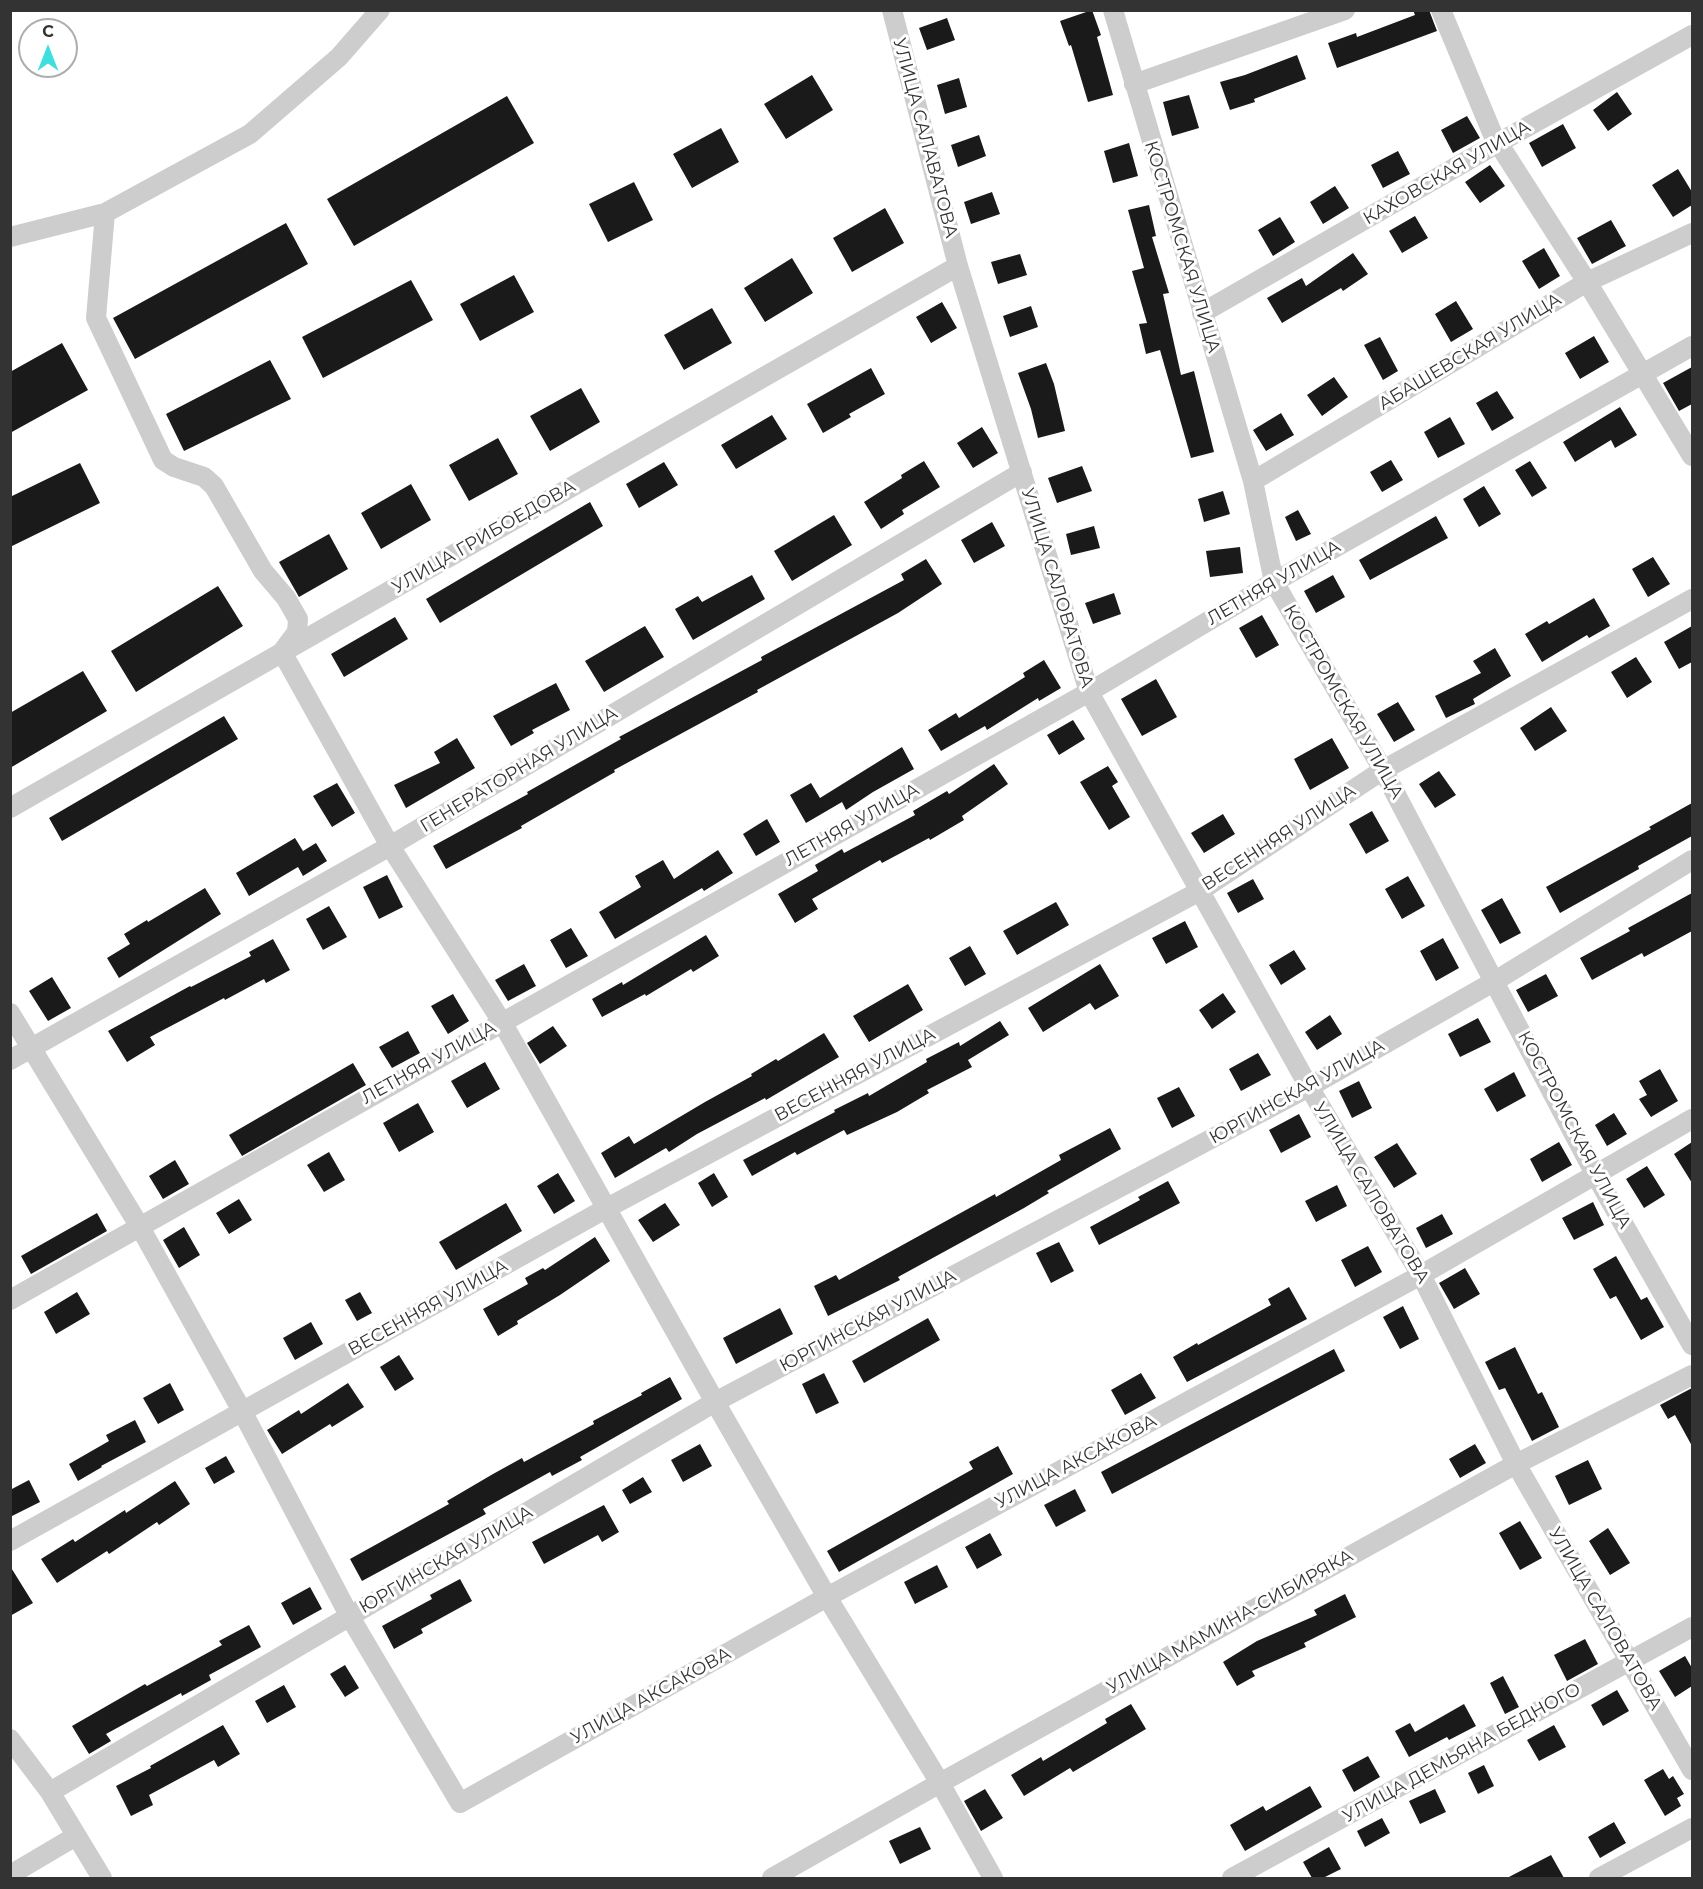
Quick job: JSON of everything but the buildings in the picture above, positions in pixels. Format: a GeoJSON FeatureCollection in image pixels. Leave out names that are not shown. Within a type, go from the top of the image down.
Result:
{"type":"FeatureCollection","features":[{"type":"Feature","properties":{"kind":"street"},"geometry":{"type":"LineString","coordinates":[[10,237],[105,213],[250,134],[339,57],[380,10]]}},
{"type":"Feature","properties":{"kind":"street","name":"УЛИЦА САЛАВАТОВА"},"geometry":{"type":"LineString","coordinates":[[892,10],[958,266]]}},
{"type":"Feature","properties":{"kind":"street","name":"КОСТРОМСКАЯ УЛИЦА"},"geometry":{"type":"LineString","coordinates":[[1113,10],[1253,481],[1274,582],[1383,770],[1595,1174],[1692,1345]]}},
{"type":"Feature","properties":{"kind":"street"},"geometry":{"type":"LineString","coordinates":[[1134,84],[1345,10]]}},
{"type":"Feature","properties":{"kind":"street"},"geometry":{"type":"LineString","coordinates":[[1441,10],[1493,135],[1587,282],[1692,456]]}},
{"type":"Feature","properties":{"kind":"street","name":"КАХОВСКАЯ УЛИЦА"},"geometry":{"type":"LineString","coordinates":[[1202,313],[1692,35]]}},
{"type":"Feature","properties":{"kind":"street"},"geometry":{"type":"LineString","coordinates":[[105,213],[96,318],[163,460],[180,470],[204,477],[214,486],[263,571],[286,598],[298,619],[297,632],[282,652],[390,846],[502,1022],[715,1402],[827,1597],[940,1783],[993,1878]]}},
{"type":"Feature","properties":{"kind":"street","name":"АБАШЕВСКАЯ УЛИЦА"},"geometry":{"type":"LineString","coordinates":[[1253,481],[1587,282],[1692,233]]}},
{"type":"Feature","properties":{"kind":"street","name":"УЛИЦА САЛОВАТОВА"},"geometry":{"type":"LineString","coordinates":[[958,266],[1089,692],[1309,1087],[1421,1275],[1516,1464],[1692,1770]]}},
{"type":"Feature","properties":{"kind":"street","name":"УЛИЦА ГРИБОЕДОВА"},"geometry":{"type":"LineString","coordinates":[[10,808],[958,266]]}},
{"type":"Feature","properties":{"kind":"street","name":"ЛЕТНЯЯ УЛИЦА"},"geometry":{"type":"LineString","coordinates":[[10,1300],[1089,692],[1274,582],[1692,346]]}},
{"type":"Feature","properties":{"kind":"street","name":"ГЕНЕРАТОРНАЯ УЛИЦА"},"geometry":{"type":"LineString","coordinates":[[10,1060],[390,846],[1022,472]]}},
{"type":"Feature","properties":{"kind":"street","name":"ВЕСЕННЯЯ УЛИЦА"},"geometry":{"type":"LineString","coordinates":[[10,1540],[607,1208],[1200,891],[1383,770],[1692,598]]}},
{"type":"Feature","properties":{"kind":"street","name":"ЮРГИНСКАЯ УЛИЦА"},"geometry":{"type":"LineString","coordinates":[[50,1792],[715,1402],[1309,1087],[1495,981],[1692,860]]}},
{"type":"Feature","properties":{"kind":"street"},"geometry":{"type":"LineString","coordinates":[[10,1013],[140,1227],[242,1411],[350,1617]]}},
{"type":"Feature","properties":{"kind":"street","name":"УЛИЦА АКСАКОВА"},"geometry":{"type":"LineString","coordinates":[[350,1617],[460,1803],[827,1597],[1421,1275],[1692,1119]]}},
{"type":"Feature","properties":{"kind":"street","name":"УЛИЦА МАМИНА-СИБИРЯКА"},"geometry":{"type":"LineString","coordinates":[[772,1878],[1516,1464],[1692,1375]]}},
{"type":"Feature","properties":{"kind":"street","name":"УЛИЦА ДЕМЬЯНА БЕДНОГО"},"geometry":{"type":"LineString","coordinates":[[1232,1878],[1692,1627]]}},
{"type":"Feature","properties":{"kind":"street"},"geometry":{"type":"LineString","coordinates":[[10,1740],[50,1792],[102,1878]]}},
{"type":"Feature","properties":{"kind":"street"},"geometry":{"type":"LineString","coordinates":[[1599,1878],[1692,1828]]}},
{"type":"Feature","properties":{"kind":"street"},"geometry":{"type":"LineString","coordinates":[[10,1875],[76,1836]]}}]}
